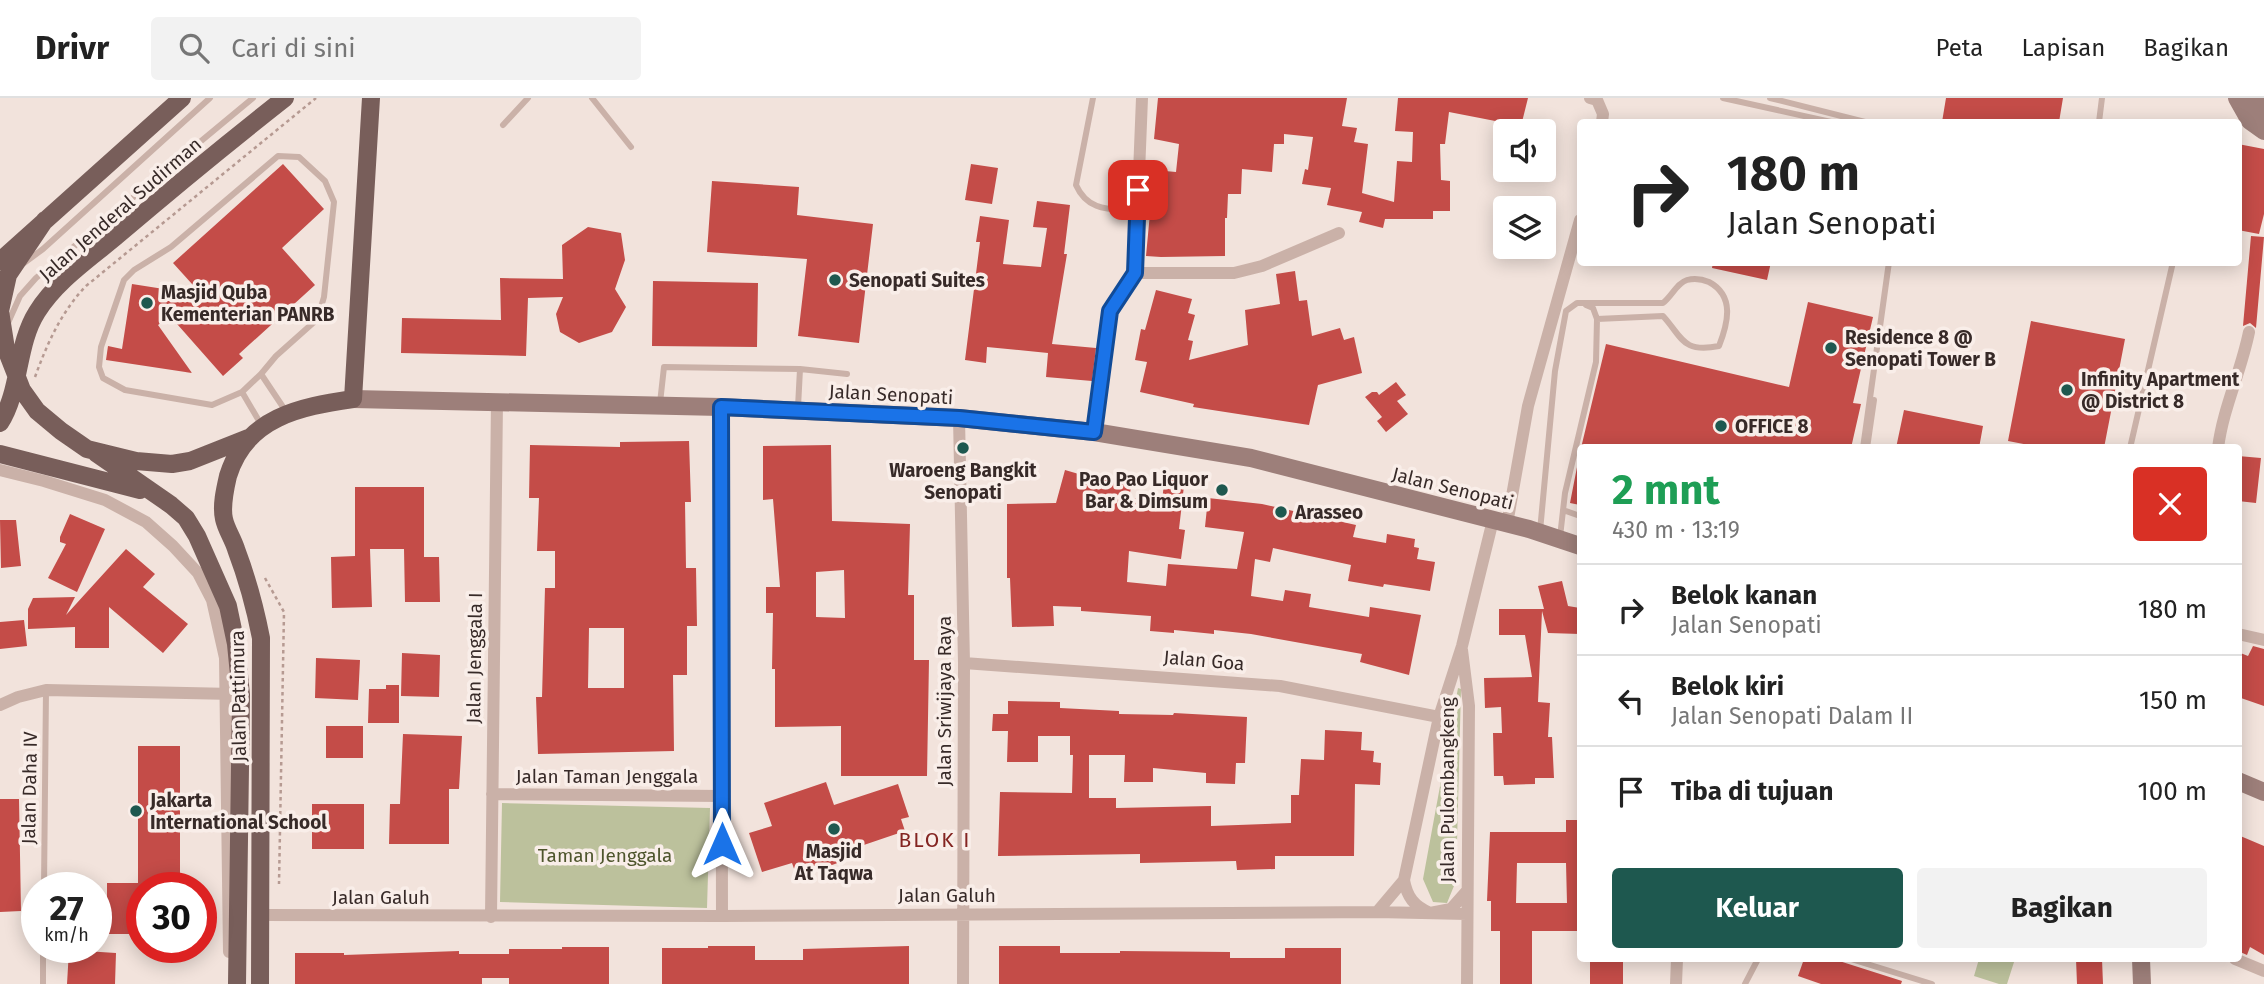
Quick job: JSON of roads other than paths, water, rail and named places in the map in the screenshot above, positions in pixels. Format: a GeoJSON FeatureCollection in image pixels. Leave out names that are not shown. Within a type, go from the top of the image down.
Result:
{"type":"FeatureCollection","features":[{"type":"Feature","properties":{"kind":"main road"},"geometry":{"type":"LineString","coordinates":[[182,98],[45,220],[3,272],[1,311],[2,349],[22,390],[37,411],[61,431],[96,453],[135,461],[172,464],[190,461],[248,438],[262,426],[286,413],[311,405],[353,399],[371,98]]}},
{"type":"Feature","properties":{"kind":"main road","name":"Jalan Jenderal Sudirman"},"geometry":{"type":"LineString","coordinates":[[0,423],[10,403],[36,313],[52,293],[141,215],[285,98]]}},
{"type":"Feature","properties":{"kind":"main road"},"geometry":{"type":"LineString","coordinates":[[2237,98],[2250,121],[2264,131]]}},
{"type":"Feature","properties":{"kind":"main road"},"geometry":{"type":"LineString","coordinates":[[2256,98],[2264,113]]}},
{"type":"Feature","properties":{"kind":"main road","name":"Jalan Senopati"},"geometry":{"type":"LineString","coordinates":[[353,399],[798,410],[959,418],[1094,432],[1251,458],[1500,522],[1577,545]]}},
{"type":"Feature","properties":{"kind":"main road","name":"Jalan Pattimura"},"geometry":{"type":"LineString","coordinates":[[248,438],[229,474],[223,516],[253,597],[261,638],[260,984]]}},
{"type":"Feature","properties":{"kind":"main road","name":"Jalan Pattimura"},"geometry":{"type":"LineString","coordinates":[[96,453],[186,518],[197,536],[228,606],[236,644],[233,694],[237,984]]}},
{"type":"Feature","properties":{"kind":"main road"},"geometry":{"type":"LineString","coordinates":[[0,454],[153,493]]}},
{"type":"Feature","properties":{"kind":"main road"},"geometry":{"type":"LineString","coordinates":[[2242,783],[2264,792]]}},
{"type":"Feature","properties":{"kind":"main road"},"geometry":{"type":"LineString","coordinates":[[2141,962],[2142,984]]}},
{"type":"Feature","properties":{"kind":"street"},"geometry":{"type":"LineString","coordinates":[[1094,432],[1110,311],[1135,273],[1142,98]]}},
{"type":"Feature","properties":{"kind":"street"},"geometry":{"type":"LineString","coordinates":[[1594,99],[1603,114],[1602,119]]}},
{"type":"Feature","properties":{"kind":"street","name":"Jalan Pulombangkeng"},"geometry":{"type":"LineString","coordinates":[[1377,912],[1405,880],[1438,717],[1500,522],[1528,406],[1577,231]]}},
{"type":"Feature","properties":{"kind":"street"},"geometry":{"type":"LineString","coordinates":[[1135,273],[1234,273],[1262,266],[1339,233]]}},
{"type":"Feature","properties":{"kind":"street"},"geometry":{"type":"LineString","coordinates":[[2219,444],[2224,414],[2244,359],[2249,332]]}},
{"type":"Feature","properties":{"kind":"street","name":"Jalan Jenggala I"},"geometry":{"type":"LineString","coordinates":[[491,917],[497,401]]}},
{"type":"Feature","properties":{"kind":"street"},"geometry":{"type":"LineString","coordinates":[[721,407],[722,916]]}},
{"type":"Feature","properties":{"kind":"street","name":"Jalan Sriwijaya Raya"},"geometry":{"type":"LineString","coordinates":[[959,418],[964,663],[963,984]]}},
{"type":"Feature","properties":{"kind":"street","name":"Jalan Pattimura"},"geometry":{"type":"LineString","coordinates":[[0,470],[105,500],[146,522],[198,573],[212,600],[233,694],[228,984]]}},
{"type":"Feature","properties":{"kind":"street"},"geometry":{"type":"LineString","coordinates":[[2242,635],[2264,640]]}},
{"type":"Feature","properties":{"kind":"street","name":"Jalan Pulombangkeng"},"geometry":{"type":"LineString","coordinates":[[1462,646],[1469,706],[1467,984]]}},
{"type":"Feature","properties":{"kind":"street","name":"Jalan Goa"},"geometry":{"type":"LineString","coordinates":[[964,663],[1280,686],[1438,717]]}},
{"type":"Feature","properties":{"kind":"street"},"geometry":{"type":"LineString","coordinates":[[1450,679],[1462,677],[1466,681]]}},
{"type":"Feature","properties":{"kind":"street"},"geometry":{"type":"LineString","coordinates":[[0,705],[18,696],[46,690],[233,694]]}},
{"type":"Feature","properties":{"kind":"street","name":"Jalan Taman Jenggala"},"geometry":{"type":"LineString","coordinates":[[492,794],[723,796]]}},
{"type":"Feature","properties":{"kind":"street"},"geometry":{"type":"LineString","coordinates":[[1405,880],[1411,901],[1430,913]]}},
{"type":"Feature","properties":{"kind":"street","name":"Jalan Pulombangkeng"},"geometry":{"type":"LineString","coordinates":[[1430,913],[1451,909],[1466,892]]}},
{"type":"Feature","properties":{"kind":"street","name":"Jalan Galuh"},"geometry":{"type":"LineString","coordinates":[[260,915],[491,917],[1377,912],[1467,914]]}},
{"type":"Feature","properties":{"kind":"street"},"geometry":{"type":"LineString","coordinates":[[1676,962],[1676,984]]}},
{"type":"Feature","properties":{"kind":"street"},"geometry":{"type":"LineString","coordinates":[[2242,962],[2264,971]]}},
{"type":"Feature","properties":{"kind":"lane"},"geometry":{"type":"LineString","coordinates":[[3,272],[43,249],[210,98]]}},
{"type":"Feature","properties":{"kind":"lane"},"geometry":{"type":"LineString","coordinates":[[2,349],[12,313],[20,296],[36,278],[253,98]]}},
{"type":"Feature","properties":{"kind":"lane"},"geometry":{"type":"LineString","coordinates":[[503,125],[528,98]]}},
{"type":"Feature","properties":{"kind":"lane"},"geometry":{"type":"LineString","coordinates":[[593,98],[631,147]]}},
{"type":"Feature","properties":{"kind":"lane"},"geometry":{"type":"LineString","coordinates":[[1093,98],[1076,185],[1081,196],[1091,205],[1137,212]]}},
{"type":"Feature","properties":{"kind":"lane"},"geometry":{"type":"LineString","coordinates":[[1723,98],[1818,119]]}},
{"type":"Feature","properties":{"kind":"lane"},"geometry":{"type":"LineString","coordinates":[[1770,98],[1854,119]]}},
{"type":"Feature","properties":{"kind":"lane"},"geometry":{"type":"LineString","coordinates":[[2099,119],[2102,98]]}},
{"type":"Feature","properties":{"kind":"lane"},"geometry":{"type":"LineString","coordinates":[[278,156],[299,157],[325,180],[334,202],[324,297],[318,317],[276,356],[261,374],[242,392],[212,405],[125,390],[103,378],[99,367],[101,347],[124,280],[134,270],[171,247],[278,156]]}},
{"type":"Feature","properties":{"kind":"lane"},"geometry":{"type":"LineString","coordinates":[[1866,444],[1890,266]]}},
{"type":"Feature","properties":{"kind":"lane"},"geometry":{"type":"LineString","coordinates":[[2131,444],[2172,266]]}},
{"type":"Feature","properties":{"kind":"lane"},"geometry":{"type":"LineString","coordinates":[[1540,533],[1555,371],[1566,311],[1577,303],[1663,303],[1671,297],[1680,283],[1690,279],[1704,280],[1720,288],[1728,307],[1727,327],[1718,346],[1705,348],[1682,342],[1663,316],[1597,319]]}},
{"type":"Feature","properties":{"kind":"lane"},"geometry":{"type":"LineString","coordinates":[[1577,303],[1590,306],[1597,319],[1595,362],[1577,444]]}},
{"type":"Feature","properties":{"kind":"lane"},"geometry":{"type":"LineString","coordinates":[[660,405],[664,367],[800,369],[847,374]]}},
{"type":"Feature","properties":{"kind":"lane"},"geometry":{"type":"LineString","coordinates":[[798,410],[800,369]]}},
{"type":"Feature","properties":{"kind":"lane"},"geometry":{"type":"LineString","coordinates":[[261,374],[286,413]]}},
{"type":"Feature","properties":{"kind":"lane"},"geometry":{"type":"LineString","coordinates":[[242,392],[262,426]]}},
{"type":"Feature","properties":{"kind":"lane"},"geometry":{"type":"LineString","coordinates":[[1560,539],[1563,510],[1577,445]]}},
{"type":"Feature","properties":{"kind":"lane"},"geometry":{"type":"LineString","coordinates":[[1563,510],[1577,515]]}},
{"type":"Feature","properties":{"kind":"lane","name":"Jalan Daha IV"},"geometry":{"type":"LineString","coordinates":[[44,872],[46,690]]}},
{"type":"Feature","properties":{"kind":"lane"},"geometry":{"type":"LineString","coordinates":[[1745,984],[1756,962]]}},
{"type":"Feature","properties":{"kind":"lane"},"geometry":{"type":"LineString","coordinates":[[1861,962],[1932,984]]}},
{"type":"Feature","properties":{"kind":"lane"},"geometry":{"type":"LineString","coordinates":[[43,963],[43,984]]}},
{"type":"Feature","properties":{"kind":"place","name":"Senopati Suites"},"geometry":{"type":"Point","coordinates":[835,280]}},
{"type":"Feature","properties":{"kind":"place","name":"Masjid Quba Kementerian PANRB"},"geometry":{"type":"Point","coordinates":[147,303]}},
{"type":"Feature","properties":{"kind":"place","name":"Residence 8 @ Senopati Tower B"},"geometry":{"type":"Point","coordinates":[1831,348]}},
{"type":"Feature","properties":{"kind":"place","name":"Infinity Apartment @ District 8"},"geometry":{"type":"Point","coordinates":[2067,390]}},
{"type":"Feature","properties":{"kind":"place","name":"OFFICE 8"},"geometry":{"type":"Point","coordinates":[1721,426]}},
{"type":"Feature","properties":{"kind":"place","name":"Waroeng Bangkit Senopati"},"geometry":{"type":"Point","coordinates":[963,448]}},
{"type":"Feature","properties":{"kind":"place","name":"Pao Pao Liquor Bar & Dimsum"},"geometry":{"type":"Point","coordinates":[1222,490]}},
{"type":"Feature","properties":{"kind":"place","name":"Arasseo"},"geometry":{"type":"Point","coordinates":[1281,512]}},
{"type":"Feature","properties":{"kind":"place","name":"Jakarta International School"},"geometry":{"type":"Point","coordinates":[136,811]}},
{"type":"Feature","properties":{"kind":"place","name":"Masjid At Taqwa"},"geometry":{"type":"Point","coordinates":[834,829]}},
{"type":"Feature","properties":{"kind":"district","name":"BLOK I"},"geometry":{"type":"Point","coordinates":[935,840]}},
{"type":"Feature","properties":{"kind":"park label","name":"Taman Jenggala"},"geometry":{"type":"Point","coordinates":[605,855]}}]}
